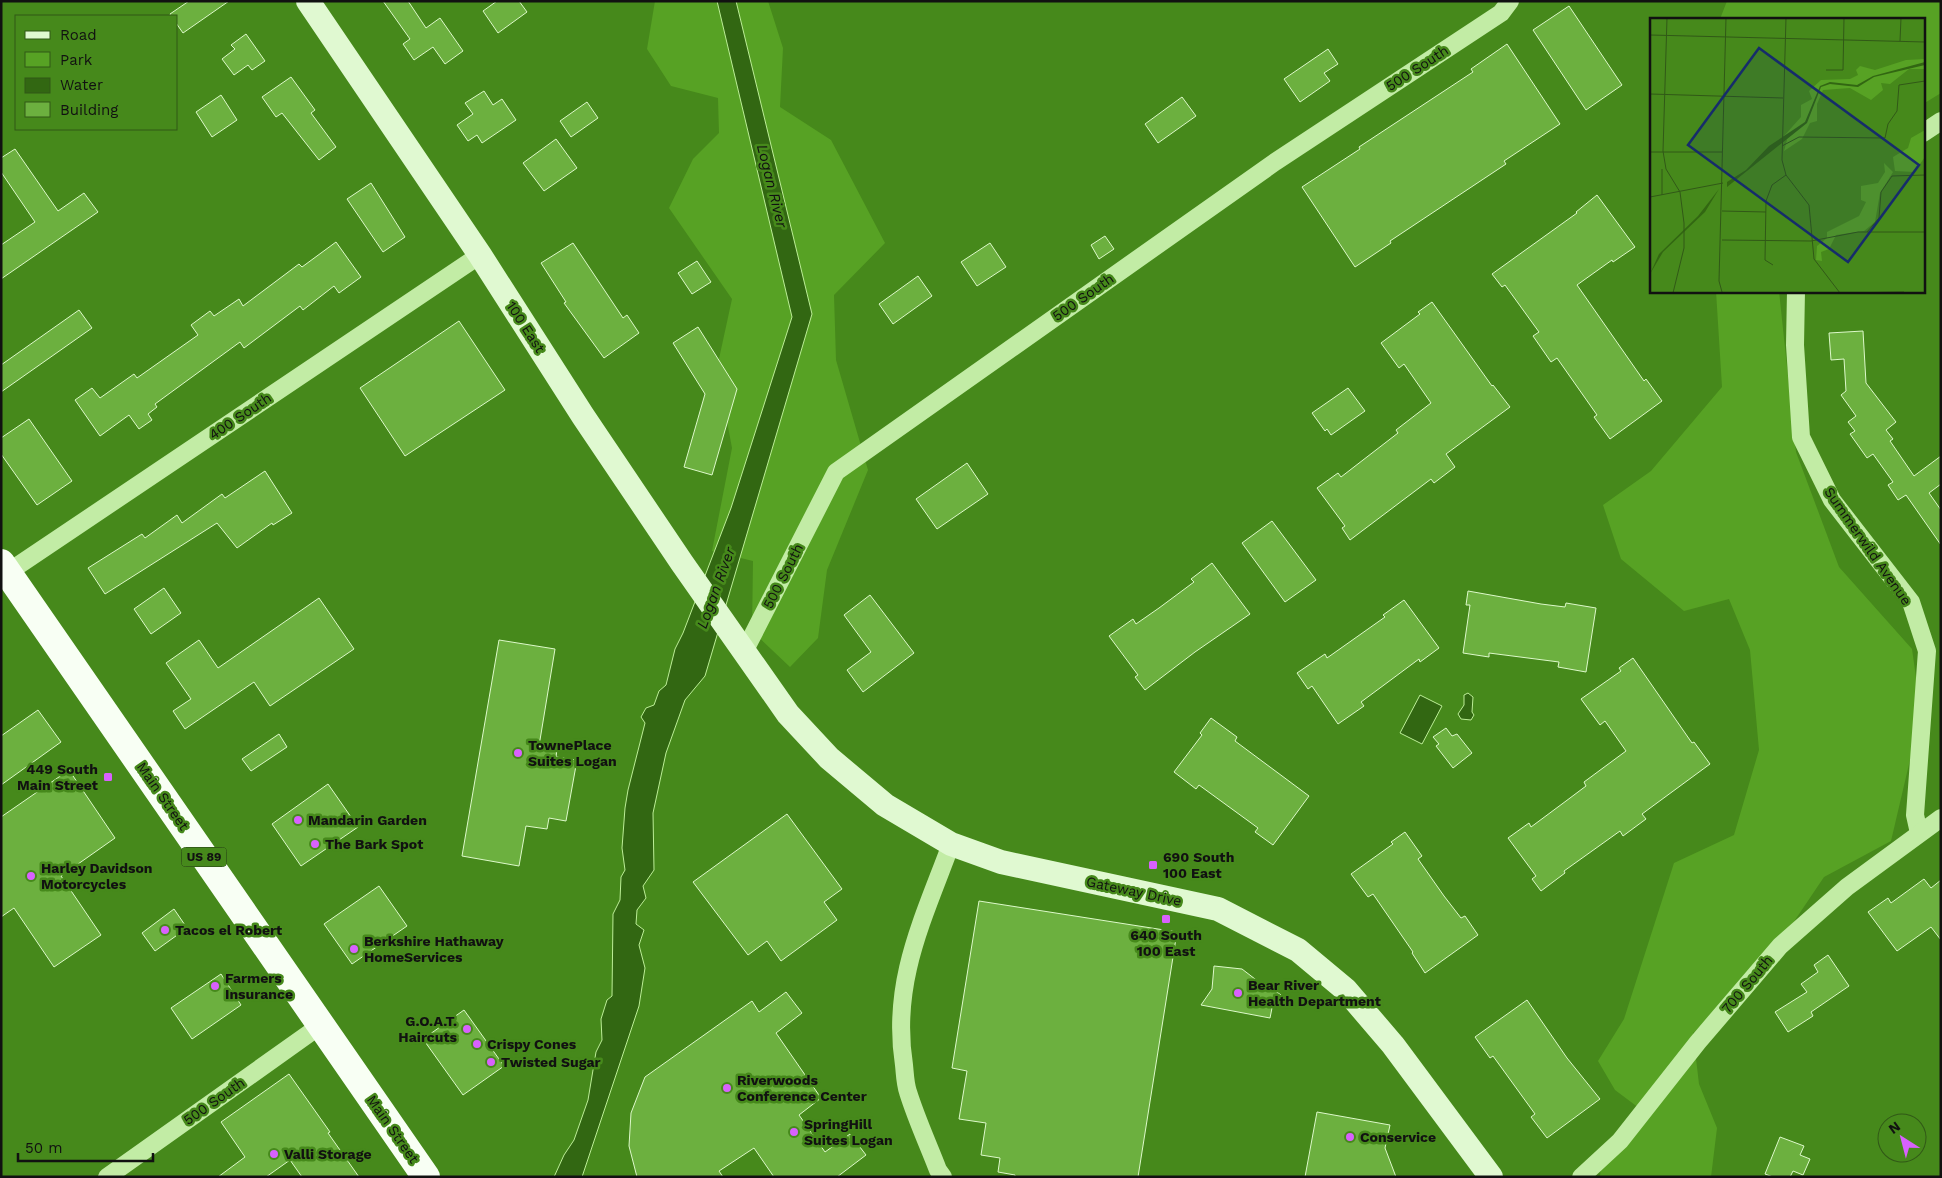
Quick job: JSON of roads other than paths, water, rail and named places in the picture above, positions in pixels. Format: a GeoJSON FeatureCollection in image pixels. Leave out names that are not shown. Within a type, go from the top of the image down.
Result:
{"type":"FeatureCollection","features":[{"type":"Feature","properties":{"kind":"highway","name":"Main Street"},"geometry":{"type":"LineString","coordinates":[[3,571],[426,1177]]}},
{"type":"Feature","properties":{"kind":"main road","name":"100 East"},"geometry":{"type":"LineString","coordinates":[[308,1],[480,255],[583,416],[744,652]]}},
{"type":"Feature","properties":{"kind":"main road","name":"Gateway Drive"},"geometry":{"type":"LineString","coordinates":[[744,652],[788,714],[829,758],[885,805],[951,844],[1000,862],[1218,909],[1298,950],[1346,990],[1381,1031],[1491,1177]]}},
{"type":"Feature","properties":{"kind":"street","name":"500 South"},"geometry":{"type":"LineString","coordinates":[[744,652],[836,472],[1275,162],[1505,7]]}},
{"type":"Feature","properties":{"kind":"street"},"geometry":{"type":"LineString","coordinates":[[1924,132],[1941,121]]}},
{"type":"Feature","properties":{"kind":"street","name":"400 South"},"geometry":{"type":"LineString","coordinates":[[3,571],[480,255]]}},
{"type":"Feature","properties":{"kind":"street","name":"Summerwild Avenue"},"geometry":{"type":"LineString","coordinates":[[1796,292],[1795,345],[1801,437],[1832,500],[1910,602],[1927,651],[1915,815],[1919,833]]}},
{"type":"Feature","properties":{"kind":"street","name":"700 South"},"geometry":{"type":"LineString","coordinates":[[1581,1177],[1620,1141],[1698,1042],[1780,946],[1847,887],[1941,818]]}},
{"type":"Feature","properties":{"kind":"street"},"geometry":{"type":"LineString","coordinates":[[943,1177],[938,1170],[907,1090],[901,1051],[900,1008],[917,931],[951,844]]}},
{"type":"Feature","properties":{"kind":"street","name":"500 South"},"geometry":{"type":"LineString","coordinates":[[107,1177],[321,1025]]}},
{"type":"Feature","properties":{"kind":"water","name":"Logan River"},"geometry":{"type":"Polygon","coordinates":[[[717,1],[736,1],[812,314],[705,676],[685,700],[666,753],[653,813],[654,870],[643,886],[646,898],[637,910],[636,924],[644,930],[639,945],[645,968],[639,1006],[582,1177],[554,1177],[564,1155],[574,1140],[588,1100],[596,1052],[602,1040],[601,1019],[607,1000],[612,996],[613,914],[620,900],[621,877],[625,870],[622,848],[625,808],[645,723],[641,717],[646,708],[654,705],[659,691],[666,685],[675,649],[683,633],[731,508],[792,317],[717,1]]]}},
{"type":"Feature","properties":{"kind":"water"},"geometry":{"type":"Polygon","coordinates":[[[1468,693],[1473,697],[1472,712],[1474,715],[1471,720],[1461,719],[1458,714],[1464,705],[1464,695],[1468,693]]]}},
{"type":"Feature","properties":{"kind":"water"},"geometry":{"type":"Polygon","coordinates":[[[1420,695],[1442,706],[1422,744],[1400,733],[1420,695]]]}},
{"type":"Feature","properties":{"kind":"place","name":"TownePlace Suites Logan"},"geometry":{"type":"Point","coordinates":[518,753]}},
{"type":"Feature","properties":{"kind":"place","name":"449 South Main Street"},"geometry":{"type":"Point","coordinates":[108,777]}},
{"type":"Feature","properties":{"kind":"place","name":"Mandarin Garden"},"geometry":{"type":"Point","coordinates":[298,820]}},
{"type":"Feature","properties":{"kind":"place","name":"The Bark Spot"},"geometry":{"type":"Point","coordinates":[315,844]}},
{"type":"Feature","properties":{"kind":"place","name":"690 South 100 East"},"geometry":{"type":"Point","coordinates":[1153,865]}},
{"type":"Feature","properties":{"kind":"place","name":"Harley Davidson Motorcycles"},"geometry":{"type":"Point","coordinates":[31,876]}},
{"type":"Feature","properties":{"kind":"place","name":"640 South 100 East"},"geometry":{"type":"Point","coordinates":[1166,919]}},
{"type":"Feature","properties":{"kind":"place","name":"Tacos el Robert"},"geometry":{"type":"Point","coordinates":[165,930]}},
{"type":"Feature","properties":{"kind":"place","name":"Berkshire Hathaway HomeServices"},"geometry":{"type":"Point","coordinates":[354,949]}},
{"type":"Feature","properties":{"kind":"place","name":"Farmers Insurance"},"geometry":{"type":"Point","coordinates":[215,986]}},
{"type":"Feature","properties":{"kind":"place","name":"Bear River Health Department"},"geometry":{"type":"Point","coordinates":[1238,993]}},
{"type":"Feature","properties":{"kind":"place","name":"G.O.A.T. Haircuts"},"geometry":{"type":"Point","coordinates":[467,1029]}},
{"type":"Feature","properties":{"kind":"place","name":"Crispy Cones"},"geometry":{"type":"Point","coordinates":[477,1044]}},
{"type":"Feature","properties":{"kind":"place","name":"Twisted Sugar"},"geometry":{"type":"Point","coordinates":[491,1062]}},
{"type":"Feature","properties":{"kind":"place","name":"Riverwoods Conference Center"},"geometry":{"type":"Point","coordinates":[727,1088]}},
{"type":"Feature","properties":{"kind":"place","name":"SpringHill Suites Logan"},"geometry":{"type":"Point","coordinates":[794,1132]}},
{"type":"Feature","properties":{"kind":"place","name":"Conservice"},"geometry":{"type":"Point","coordinates":[1350,1137]}},
{"type":"Feature","properties":{"kind":"place","name":"Valli Storage"},"geometry":{"type":"Point","coordinates":[274,1154]}}]}
